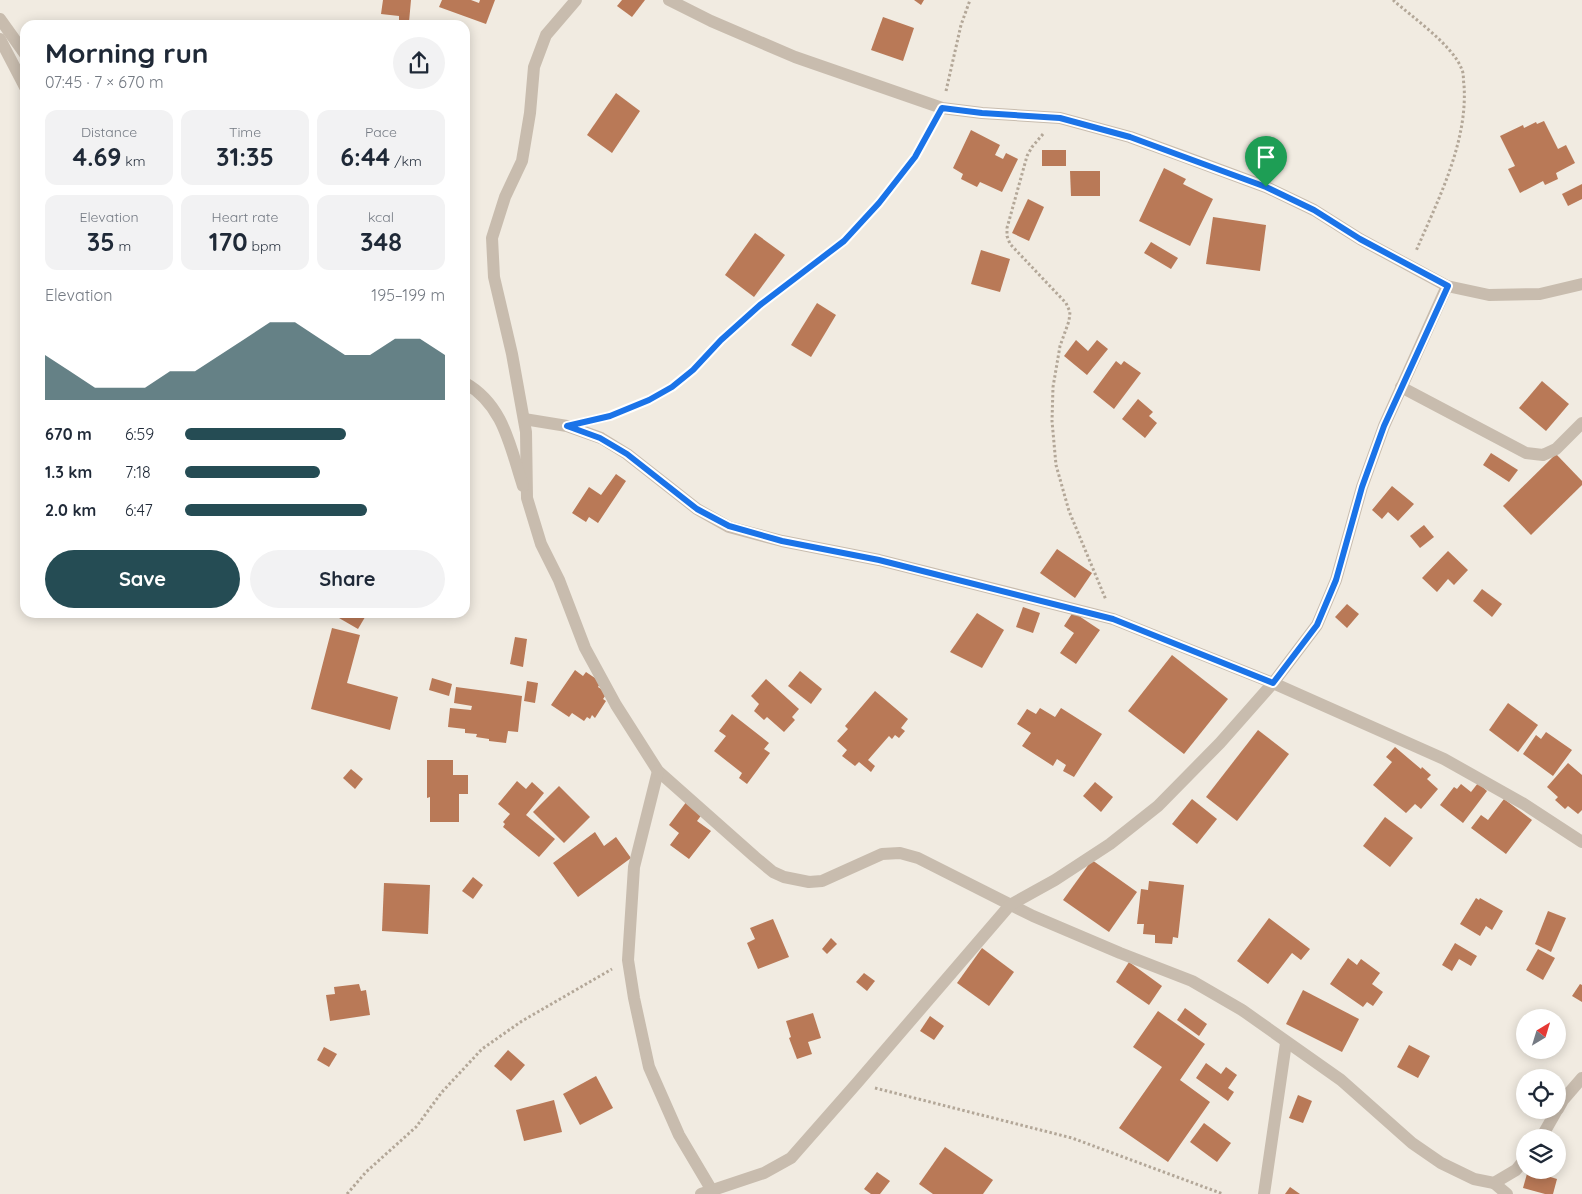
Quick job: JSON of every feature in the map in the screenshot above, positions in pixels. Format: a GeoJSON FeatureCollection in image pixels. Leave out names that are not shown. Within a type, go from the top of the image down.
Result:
{"type":"FeatureCollection","features":[{"type":"Feature","properties":{"kind":"street"},"geometry":{"type":"LineString","coordinates":[[527,498],[526,432],[512,354],[494,277],[492,238],[505,197],[522,161],[530,113],[534,67],[546,36],[576,0]]}},
{"type":"Feature","properties":{"kind":"street"},"geometry":{"type":"LineString","coordinates":[[669,0],[711,21],[795,57],[942,108],[982,113],[1060,118],[1130,137],[1266,187],[1314,210],[1360,239],[1448,286],[1489,295],[1506,295],[1540,294],[1582,284]]}},
{"type":"Feature","properties":{"kind":"street"},"geometry":{"type":"LineString","coordinates":[[0,19],[20,47]]}},
{"type":"Feature","properties":{"kind":"street"},"geometry":{"type":"LineString","coordinates":[[0,39],[20,77]]}},
{"type":"Feature","properties":{"kind":"street"},"geometry":{"type":"LineString","coordinates":[[658,771],[634,866],[628,960],[649,1067],[679,1135],[708,1193],[764,1173],[791,1158],[1010,905],[1055,880],[1110,844],[1158,806],[1220,743],[1273,683],[1317,625],[1336,580],[1362,487],[1384,426],[1448,286]]}},
{"type":"Feature","properties":{"kind":"street"},"geometry":{"type":"LineString","coordinates":[[470,386],[478,390],[499,417],[541,544],[559,580],[585,648],[616,705],[658,771],[773,872],[784,877],[809,882],[822,882],[882,854],[900,853],[918,858],[1010,905],[1192,982],[1242,1010],[1340,1080],[1369,1103],[1412,1143],[1441,1163],[1474,1180],[1494,1183],[1507,1194]]}},
{"type":"Feature","properties":{"kind":"street"},"geometry":{"type":"LineString","coordinates":[[1401,387],[1526,453],[1543,455],[1556,449],[1582,423]]}},
{"type":"Feature","properties":{"kind":"street"},"geometry":{"type":"LineString","coordinates":[[524,419],[567,426],[600,438],[627,454],[697,509],[729,526],[782,541],[888,562],[1113,619],[1273,683],[1444,759],[1524,804],[1582,842]]}},
{"type":"Feature","properties":{"kind":"street"},"geometry":{"type":"LineString","coordinates":[[1264,1194],[1286,1043]]}},
{"type":"Feature","properties":{"kind":"street"},"geometry":{"type":"LineString","coordinates":[[1566,1097],[1582,1078]]}},
{"type":"Feature","properties":{"kind":"street"},"geometry":{"type":"LineString","coordinates":[[1494,1183],[1516,1170]]}},
{"type":"Feature","properties":{"kind":"path"},"geometry":{"type":"LineString","coordinates":[[567,426],[610,416],[649,400],[672,387],[693,370],[721,340],[760,305],[844,241],[879,203],[915,157],[942,108],[961,25],[970,0]]}},
{"type":"Feature","properties":{"kind":"path"},"geometry":{"type":"LineString","coordinates":[[1393,0],[1453,54],[1462,70],[1464,95],[1462,124],[1446,182],[1410,266]]}},
{"type":"Feature","properties":{"kind":"path"},"geometry":{"type":"LineString","coordinates":[[1060,118],[1038,139],[1027,156],[1007,228],[1007,236],[1010,244],[1066,304],[1070,312],[1069,321],[1060,346],[1053,387],[1052,422],[1056,465],[1069,511],[1113,619]]}},
{"type":"Feature","properties":{"kind":"path"},"geometry":{"type":"LineString","coordinates":[[347,1194],[366,1172],[416,1128],[442,1092],[482,1049],[522,1021],[628,960]]}},
{"type":"Feature","properties":{"kind":"path"},"geometry":{"type":"LineString","coordinates":[[857,1083],[1072,1138],[1223,1194]]}},
{"type":"Feature","properties":{"kind":"building"},"geometry":{"type":"Polygon","coordinates":[[[383,0],[411,0],[409,20],[399,20],[399,16],[381,14],[383,0]]]}},
{"type":"Feature","properties":{"kind":"building"},"geometry":{"type":"Polygon","coordinates":[[[442,0],[471,0],[479,3],[480,0],[495,0],[486,24],[439,7],[442,0]]]}},
{"type":"Feature","properties":{"kind":"building"},"geometry":{"type":"Polygon","coordinates":[[[622,0],[645,0],[632,17],[617,6],[622,0]]]}},
{"type":"Feature","properties":{"kind":"building"},"geometry":{"type":"Polygon","coordinates":[[[914,0],[924,0],[921,5],[914,0]]]}},
{"type":"Feature","properties":{"kind":"building"},"geometry":{"type":"Polygon","coordinates":[[[883,17],[914,28],[903,61],[871,50],[883,17]]]}},
{"type":"Feature","properties":{"kind":"building"},"geometry":{"type":"Polygon","coordinates":[[[616,93],[640,111],[612,153],[587,135],[616,93]]]}},
{"type":"Feature","properties":{"kind":"building"},"geometry":{"type":"Polygon","coordinates":[[[1544,121],[1558,149],[1566,145],[1575,163],[1556,173],[1558,179],[1545,185],[1543,181],[1520,193],[1508,169],[1515,166],[1500,136],[1523,125],[1524,128],[1536,122],[1537,124],[1544,121]]]}},
{"type":"Feature","properties":{"kind":"building"},"geometry":{"type":"Polygon","coordinates":[[[971,130],[1000,145],[995,155],[1003,159],[1006,153],[1018,159],[1002,192],[980,182],[977,187],[961,179],[963,174],[953,168],[971,130]]]}},
{"type":"Feature","properties":{"kind":"building"},"geometry":{"type":"Polygon","coordinates":[[[1042,150],[1066,150],[1066,166],[1042,166],[1042,150]]]}},
{"type":"Feature","properties":{"kind":"building"},"geometry":{"type":"Polygon","coordinates":[[[1164,168],[1186,179],[1183,184],[1213,199],[1190,246],[1139,221],[1164,168]]]}},
{"type":"Feature","properties":{"kind":"building"},"geometry":{"type":"Polygon","coordinates":[[[1070,171],[1100,171],[1100,196],[1071,196],[1070,171]]]}},
{"type":"Feature","properties":{"kind":"building"},"geometry":{"type":"Polygon","coordinates":[[[1582,184],[1582,199],[1568,206],[1562,194],[1582,184]]]}},
{"type":"Feature","properties":{"kind":"building"},"geometry":{"type":"Polygon","coordinates":[[[1028,199],[1044,207],[1029,241],[1012,233],[1028,199]]]}},
{"type":"Feature","properties":{"kind":"building"},"geometry":{"type":"Polygon","coordinates":[[[1213,217],[1266,225],[1260,271],[1206,264],[1213,217]]]}},
{"type":"Feature","properties":{"kind":"building"},"geometry":{"type":"Polygon","coordinates":[[[755,233],[785,255],[754,297],[725,275],[755,233]]]}},
{"type":"Feature","properties":{"kind":"building"},"geometry":{"type":"Polygon","coordinates":[[[1151,242],[1178,258],[1171,269],[1144,253],[1151,242]]]}},
{"type":"Feature","properties":{"kind":"building"},"geometry":{"type":"Polygon","coordinates":[[[981,250],[1010,259],[1000,292],[971,284],[981,250]]]}},
{"type":"Feature","properties":{"kind":"building"},"geometry":{"type":"Polygon","coordinates":[[[817,303],[836,315],[811,357],[791,345],[817,303]]]}},
{"type":"Feature","properties":{"kind":"building"},"geometry":{"type":"Polygon","coordinates":[[[1076,340],[1088,351],[1097,340],[1108,349],[1087,375],[1064,356],[1076,340]]]}},
{"type":"Feature","properties":{"kind":"building"},"geometry":{"type":"Polygon","coordinates":[[[1116,361],[1121,365],[1124,361],[1141,373],[1114,409],[1093,392],[1116,361]]]}},
{"type":"Feature","properties":{"kind":"building"},"geometry":{"type":"Polygon","coordinates":[[[1542,381],[1569,404],[1546,431],[1519,408],[1542,381]]]}},
{"type":"Feature","properties":{"kind":"building"},"geometry":{"type":"Polygon","coordinates":[[[1138,399],[1153,412],[1149,416],[1157,423],[1145,438],[1122,419],[1138,399]]]}},
{"type":"Feature","properties":{"kind":"building"},"geometry":{"type":"Polygon","coordinates":[[[1491,453],[1518,470],[1509,482],[1483,465],[1491,453]]]}},
{"type":"Feature","properties":{"kind":"building"},"geometry":{"type":"Polygon","coordinates":[[[1556,454],[1582,481],[1582,485],[1531,535],[1503,506],[1556,454]]]}},
{"type":"Feature","properties":{"kind":"building"},"geometry":{"type":"Polygon","coordinates":[[[616,474],[626,481],[598,523],[589,517],[586,522],[572,513],[589,487],[601,495],[616,474]]]}},
{"type":"Feature","properties":{"kind":"building"},"geometry":{"type":"Polygon","coordinates":[[[1392,486],[1414,504],[1398,521],[1388,512],[1382,519],[1372,510],[1392,486]]]}},
{"type":"Feature","properties":{"kind":"building"},"geometry":{"type":"Polygon","coordinates":[[[1424,525],[1434,537],[1420,548],[1410,536],[1424,525]]]}},
{"type":"Feature","properties":{"kind":"building"},"geometry":{"type":"Polygon","coordinates":[[[1057,549],[1092,573],[1075,598],[1040,573],[1057,549]]]}},
{"type":"Feature","properties":{"kind":"building"},"geometry":{"type":"Polygon","coordinates":[[[1448,551],[1468,570],[1454,585],[1448,579],[1437,592],[1422,578],[1448,551]]]}},
{"type":"Feature","properties":{"kind":"building"},"geometry":{"type":"Polygon","coordinates":[[[1482,589],[1502,604],[1492,617],[1473,601],[1482,589]]]}},
{"type":"Feature","properties":{"kind":"building"},"geometry":{"type":"Polygon","coordinates":[[[1347,604],[1359,614],[1347,628],[1335,617],[1347,604]]]}},
{"type":"Feature","properties":{"kind":"building"},"geometry":{"type":"Polygon","coordinates":[[[1023,607],[1040,613],[1033,633],[1016,627],[1023,607]]]}},
{"type":"Feature","properties":{"kind":"building"},"geometry":{"type":"Polygon","coordinates":[[[1073,612],[1100,630],[1076,664],[1060,653],[1074,633],[1064,626],[1073,612]]]}},
{"type":"Feature","properties":{"kind":"building"},"geometry":{"type":"Polygon","coordinates":[[[977,613],[1004,630],[982,668],[950,652],[977,613]]]}},
{"type":"Feature","properties":{"kind":"building"},"geometry":{"type":"Polygon","coordinates":[[[339,618],[364,618],[358,629],[339,618]]]}},
{"type":"Feature","properties":{"kind":"building"},"geometry":{"type":"Polygon","coordinates":[[[332,628],[360,635],[347,683],[398,697],[390,730],[311,709],[332,628]]]}},
{"type":"Feature","properties":{"kind":"building"},"geometry":{"type":"Polygon","coordinates":[[[515,637],[527,639],[523,667],[510,664],[515,637]]]}},
{"type":"Feature","properties":{"kind":"building"},"geometry":{"type":"Polygon","coordinates":[[[1172,655],[1228,699],[1184,754],[1128,711],[1172,655]]]}},
{"type":"Feature","properties":{"kind":"building"},"geometry":{"type":"Polygon","coordinates":[[[575,670],[583,676],[586,672],[601,682],[598,687],[607,693],[603,699],[606,701],[595,718],[592,715],[590,719],[587,717],[584,721],[572,713],[569,717],[551,705],[575,670]]]}},
{"type":"Feature","properties":{"kind":"building"},"geometry":{"type":"Polygon","coordinates":[[[800,671],[822,689],[811,704],[788,686],[800,671]]]}},
{"type":"Feature","properties":{"kind":"building"},"geometry":{"type":"Polygon","coordinates":[[[432,678],[452,684],[449,696],[429,690],[432,678]]]}},
{"type":"Feature","properties":{"kind":"building"},"geometry":{"type":"Polygon","coordinates":[[[766,679],[799,709],[792,717],[795,720],[784,732],[767,717],[764,720],[754,711],[759,704],[751,696],[766,679]]]}},
{"type":"Feature","properties":{"kind":"building"},"geometry":{"type":"Polygon","coordinates":[[[527,681],[538,683],[535,703],[524,701],[527,681]]]}},
{"type":"Feature","properties":{"kind":"building"},"geometry":{"type":"Polygon","coordinates":[[[456,687],[522,696],[518,732],[508,731],[506,743],[476,737],[477,734],[465,733],[465,729],[448,727],[450,708],[471,710],[472,706],[454,703],[456,687]]]}},
{"type":"Feature","properties":{"kind":"building"},"geometry":{"type":"Polygon","coordinates":[[[875,691],[908,719],[901,728],[905,731],[899,738],[895,735],[892,739],[889,736],[868,760],[875,766],[871,772],[859,762],[855,766],[842,756],[847,750],[837,741],[848,729],[845,726],[875,691]]]}},
{"type":"Feature","properties":{"kind":"building"},"geometry":{"type":"Polygon","coordinates":[[[1508,703],[1538,725],[1518,752],[1489,730],[1508,703]]]}},
{"type":"Feature","properties":{"kind":"building"},"geometry":{"type":"Polygon","coordinates":[[[1040,708],[1055,717],[1061,708],[1102,734],[1074,777],[1063,771],[1066,765],[1057,759],[1053,766],[1022,746],[1031,733],[1017,724],[1027,709],[1036,714],[1040,708]]]}},
{"type":"Feature","properties":{"kind":"building"},"geometry":{"type":"Polygon","coordinates":[[[732,714],[769,743],[764,749],[770,753],[747,784],[739,778],[742,773],[714,751],[726,736],[719,731],[732,714]]]}},
{"type":"Feature","properties":{"kind":"building"},"geometry":{"type":"Polygon","coordinates":[[[1258,730],[1289,754],[1237,821],[1206,797],[1258,730]]]}},
{"type":"Feature","properties":{"kind":"building"},"geometry":{"type":"Polygon","coordinates":[[[1546,732],[1572,750],[1553,776],[1523,754],[1536,735],[1541,739],[1546,732]]]}},
{"type":"Feature","properties":{"kind":"building"},"geometry":{"type":"Polygon","coordinates":[[[1395,747],[1431,775],[1427,779],[1438,789],[1421,809],[1415,804],[1406,813],[1373,785],[1392,762],[1386,757],[1395,747]]]}},
{"type":"Feature","properties":{"kind":"building"},"geometry":{"type":"Polygon","coordinates":[[[427,760],[453,760],[453,775],[468,775],[468,794],[459,794],[459,822],[430,822],[430,797],[427,798],[427,760]]]}},
{"type":"Feature","properties":{"kind":"building"},"geometry":{"type":"Polygon","coordinates":[[[1568,763],[1582,775],[1582,810],[1578,814],[1568,806],[1565,809],[1555,800],[1558,797],[1547,787],[1568,763]]]}},
{"type":"Feature","properties":{"kind":"building"},"geometry":{"type":"Polygon","coordinates":[[[351,769],[363,779],[355,789],[343,778],[351,769]]]}},
{"type":"Feature","properties":{"kind":"building"},"geometry":{"type":"Polygon","coordinates":[[[517,781],[526,789],[532,782],[544,793],[526,815],[555,839],[539,857],[503,827],[505,824],[503,822],[510,814],[498,804],[517,781]]]}},
{"type":"Feature","properties":{"kind":"building"},"geometry":{"type":"Polygon","coordinates":[[[1095,782],[1113,797],[1101,812],[1083,796],[1095,782]]]}},
{"type":"Feature","properties":{"kind":"building"},"geometry":{"type":"Polygon","coordinates":[[[1478,783],[1487,791],[1463,823],[1440,805],[1454,787],[1457,789],[1461,784],[1471,792],[1478,783]]]}},
{"type":"Feature","properties":{"kind":"building"},"geometry":{"type":"Polygon","coordinates":[[[559,786],[590,817],[564,843],[533,812],[559,786]]]}},
{"type":"Feature","properties":{"kind":"building"},"geometry":{"type":"Polygon","coordinates":[[[1192,799],[1217,819],[1197,844],[1172,824],[1192,799]]]}},
{"type":"Feature","properties":{"kind":"building"},"geometry":{"type":"Polygon","coordinates":[[[1504,799],[1532,820],[1506,854],[1471,828],[1481,815],[1488,820],[1504,799]]]}},
{"type":"Feature","properties":{"kind":"building"},"geometry":{"type":"Polygon","coordinates":[[[687,801],[703,813],[697,821],[711,831],[689,859],[670,845],[679,833],[669,825],[687,801]]]}},
{"type":"Feature","properties":{"kind":"building"},"geometry":{"type":"Polygon","coordinates":[[[1385,817],[1413,838],[1390,867],[1363,846],[1385,817]]]}},
{"type":"Feature","properties":{"kind":"building"},"geometry":{"type":"Polygon","coordinates":[[[595,832],[604,846],[616,837],[631,858],[578,897],[553,863],[595,832]]]}},
{"type":"Feature","properties":{"kind":"building"},"geometry":{"type":"Polygon","coordinates":[[[1092,860],[1137,892],[1109,932],[1063,900],[1092,860]]]}},
{"type":"Feature","properties":{"kind":"building"},"geometry":{"type":"Polygon","coordinates":[[[473,877],[483,885],[473,899],[462,891],[473,877]]]}},
{"type":"Feature","properties":{"kind":"building"},"geometry":{"type":"Polygon","coordinates":[[[1149,881],[1184,885],[1178,938],[1173,937],[1172,944],[1155,943],[1155,935],[1143,934],[1144,924],[1137,924],[1141,889],[1148,890],[1149,881]]]}},
{"type":"Feature","properties":{"kind":"building"},"geometry":{"type":"Polygon","coordinates":[[[384,883],[430,885],[428,934],[382,931],[384,883]]]}},
{"type":"Feature","properties":{"kind":"building"},"geometry":{"type":"Polygon","coordinates":[[[1476,898],[1479,900],[1480,898],[1503,911],[1492,930],[1486,926],[1480,936],[1460,924],[1476,898]]]}},
{"type":"Feature","properties":{"kind":"building"},"geometry":{"type":"Polygon","coordinates":[[[1548,911],[1566,918],[1551,952],[1535,944],[1548,911]]]}},
{"type":"Feature","properties":{"kind":"building"},"geometry":{"type":"Polygon","coordinates":[[[1269,918],[1310,949],[1301,960],[1292,953],[1268,984],[1237,961],[1269,918]]]}},
{"type":"Feature","properties":{"kind":"building"},"geometry":{"type":"Polygon","coordinates":[[[773,919],[789,957],[758,969],[747,943],[755,939],[750,928],[773,919]]]}},
{"type":"Feature","properties":{"kind":"building"},"geometry":{"type":"Polygon","coordinates":[[[831,938],[837,944],[827,954],[822,949],[831,938]]]}},
{"type":"Feature","properties":{"kind":"building"},"geometry":{"type":"Polygon","coordinates":[[[1455,943],[1477,956],[1471,966],[1459,959],[1452,971],[1442,965],[1455,943]]]}},
{"type":"Feature","properties":{"kind":"building"},"geometry":{"type":"Polygon","coordinates":[[[982,948],[1014,972],[989,1006],[957,983],[982,948]]]}},
{"type":"Feature","properties":{"kind":"building"},"geometry":{"type":"Polygon","coordinates":[[[1538,949],[1555,958],[1543,980],[1526,970],[1538,949]]]}},
{"type":"Feature","properties":{"kind":"building"},"geometry":{"type":"Polygon","coordinates":[[[1348,958],[1357,965],[1361,959],[1380,973],[1372,984],[1383,992],[1373,1006],[1367,1002],[1363,1007],[1330,984],[1348,958]]]}},
{"type":"Feature","properties":{"kind":"building"},"geometry":{"type":"Polygon","coordinates":[[[1129,962],[1162,986],[1149,1005],[1116,982],[1129,962]]]}},
{"type":"Feature","properties":{"kind":"building"},"geometry":{"type":"Polygon","coordinates":[[[864,973],[875,981],[867,991],[856,982],[864,973]]]}},
{"type":"Feature","properties":{"kind":"building"},"geometry":{"type":"Polygon","coordinates":[[[359,984],[361,991],[366,990],[370,1015],[330,1021],[326,995],[335,994],[334,987],[359,984]]]}},
{"type":"Feature","properties":{"kind":"building"},"geometry":{"type":"Polygon","coordinates":[[[1580,984],[1582,985],[1582,1002],[1572,996],[1580,984]]]}},
{"type":"Feature","properties":{"kind":"building"},"geometry":{"type":"Polygon","coordinates":[[[1303,990],[1359,1019],[1342,1052],[1286,1024],[1303,990]]]}},
{"type":"Feature","properties":{"kind":"building"},"geometry":{"type":"Polygon","coordinates":[[[1185,1008],[1207,1024],[1199,1036],[1177,1020],[1185,1008]]]}},
{"type":"Feature","properties":{"kind":"building"},"geometry":{"type":"Polygon","coordinates":[[[1158,1011],[1205,1044],[1180,1080],[1210,1102],[1168,1162],[1119,1128],[1162,1067],[1133,1047],[1158,1011]]]}},
{"type":"Feature","properties":{"kind":"building"},"geometry":{"type":"Polygon","coordinates":[[[813,1013],[821,1038],[808,1042],[812,1054],[797,1059],[789,1038],[791,1037],[786,1021],[813,1013]]]}},
{"type":"Feature","properties":{"kind":"building"},"geometry":{"type":"Polygon","coordinates":[[[930,1016],[944,1026],[934,1040],[920,1031],[930,1016]]]}},
{"type":"Feature","properties":{"kind":"building"},"geometry":{"type":"Polygon","coordinates":[[[1409,1045],[1430,1056],[1418,1078],[1397,1067],[1409,1045]]]}},
{"type":"Feature","properties":{"kind":"building"},"geometry":{"type":"Polygon","coordinates":[[[324,1047],[337,1054],[329,1067],[317,1060],[324,1047]]]}},
{"type":"Feature","properties":{"kind":"building"},"geometry":{"type":"Polygon","coordinates":[[[508,1050],[525,1065],[511,1081],[494,1066],[508,1050]]]}},
{"type":"Feature","properties":{"kind":"building"},"geometry":{"type":"Polygon","coordinates":[[[1206,1063],[1221,1074],[1226,1067],[1237,1075],[1228,1088],[1234,1092],[1228,1101],[1196,1078],[1206,1063]]]}},
{"type":"Feature","properties":{"kind":"building"},"geometry":{"type":"Polygon","coordinates":[[[596,1076],[613,1108],[580,1125],[563,1094],[596,1076]]]}},
{"type":"Feature","properties":{"kind":"building"},"geometry":{"type":"Polygon","coordinates":[[[1298,1095],[1312,1101],[1303,1123],[1289,1118],[1298,1095]]]}},
{"type":"Feature","properties":{"kind":"building"},"geometry":{"type":"Polygon","coordinates":[[[554,1100],[562,1132],[524,1141],[516,1110],[554,1100]]]}},
{"type":"Feature","properties":{"kind":"building"},"geometry":{"type":"Polygon","coordinates":[[[1204,1123],[1231,1143],[1217,1162],[1190,1142],[1204,1123]]]}},
{"type":"Feature","properties":{"kind":"building"},"geometry":{"type":"Polygon","coordinates":[[[945,1147],[993,1180],[983,1194],[933,1194],[919,1184],[945,1147]]]}},
{"type":"Feature","properties":{"kind":"building"},"geometry":{"type":"Polygon","coordinates":[[[877,1172],[890,1181],[880,1194],[871,1194],[864,1189],[877,1172]]]}},
{"type":"Feature","properties":{"kind":"building"},"geometry":{"type":"Polygon","coordinates":[[[1526,1179],[1557,1179],[1553,1194],[1545,1194],[1523,1188],[1526,1179]]]}},
{"type":"Feature","properties":{"kind":"building"},"geometry":{"type":"Polygon","coordinates":[[[1290,1187],[1300,1194],[1285,1194],[1290,1187]]]}},
{"type":"Feature","properties":{"kind":"route"},"geometry":{"type":"LineString","coordinates":[[942,108],[982,113],[1060,118],[1130,137],[1266,187],[1314,210],[1360,239],[1448,286],[1384,426],[1362,487],[1336,580],[1317,625],[1273,683],[1113,619],[879,560],[782,541],[729,526],[697,509],[627,454],[600,438],[567,426],[610,416],[649,400],[672,387],[693,370],[721,340],[760,305],[844,241],[879,203],[915,157],[942,108]]}}]}
